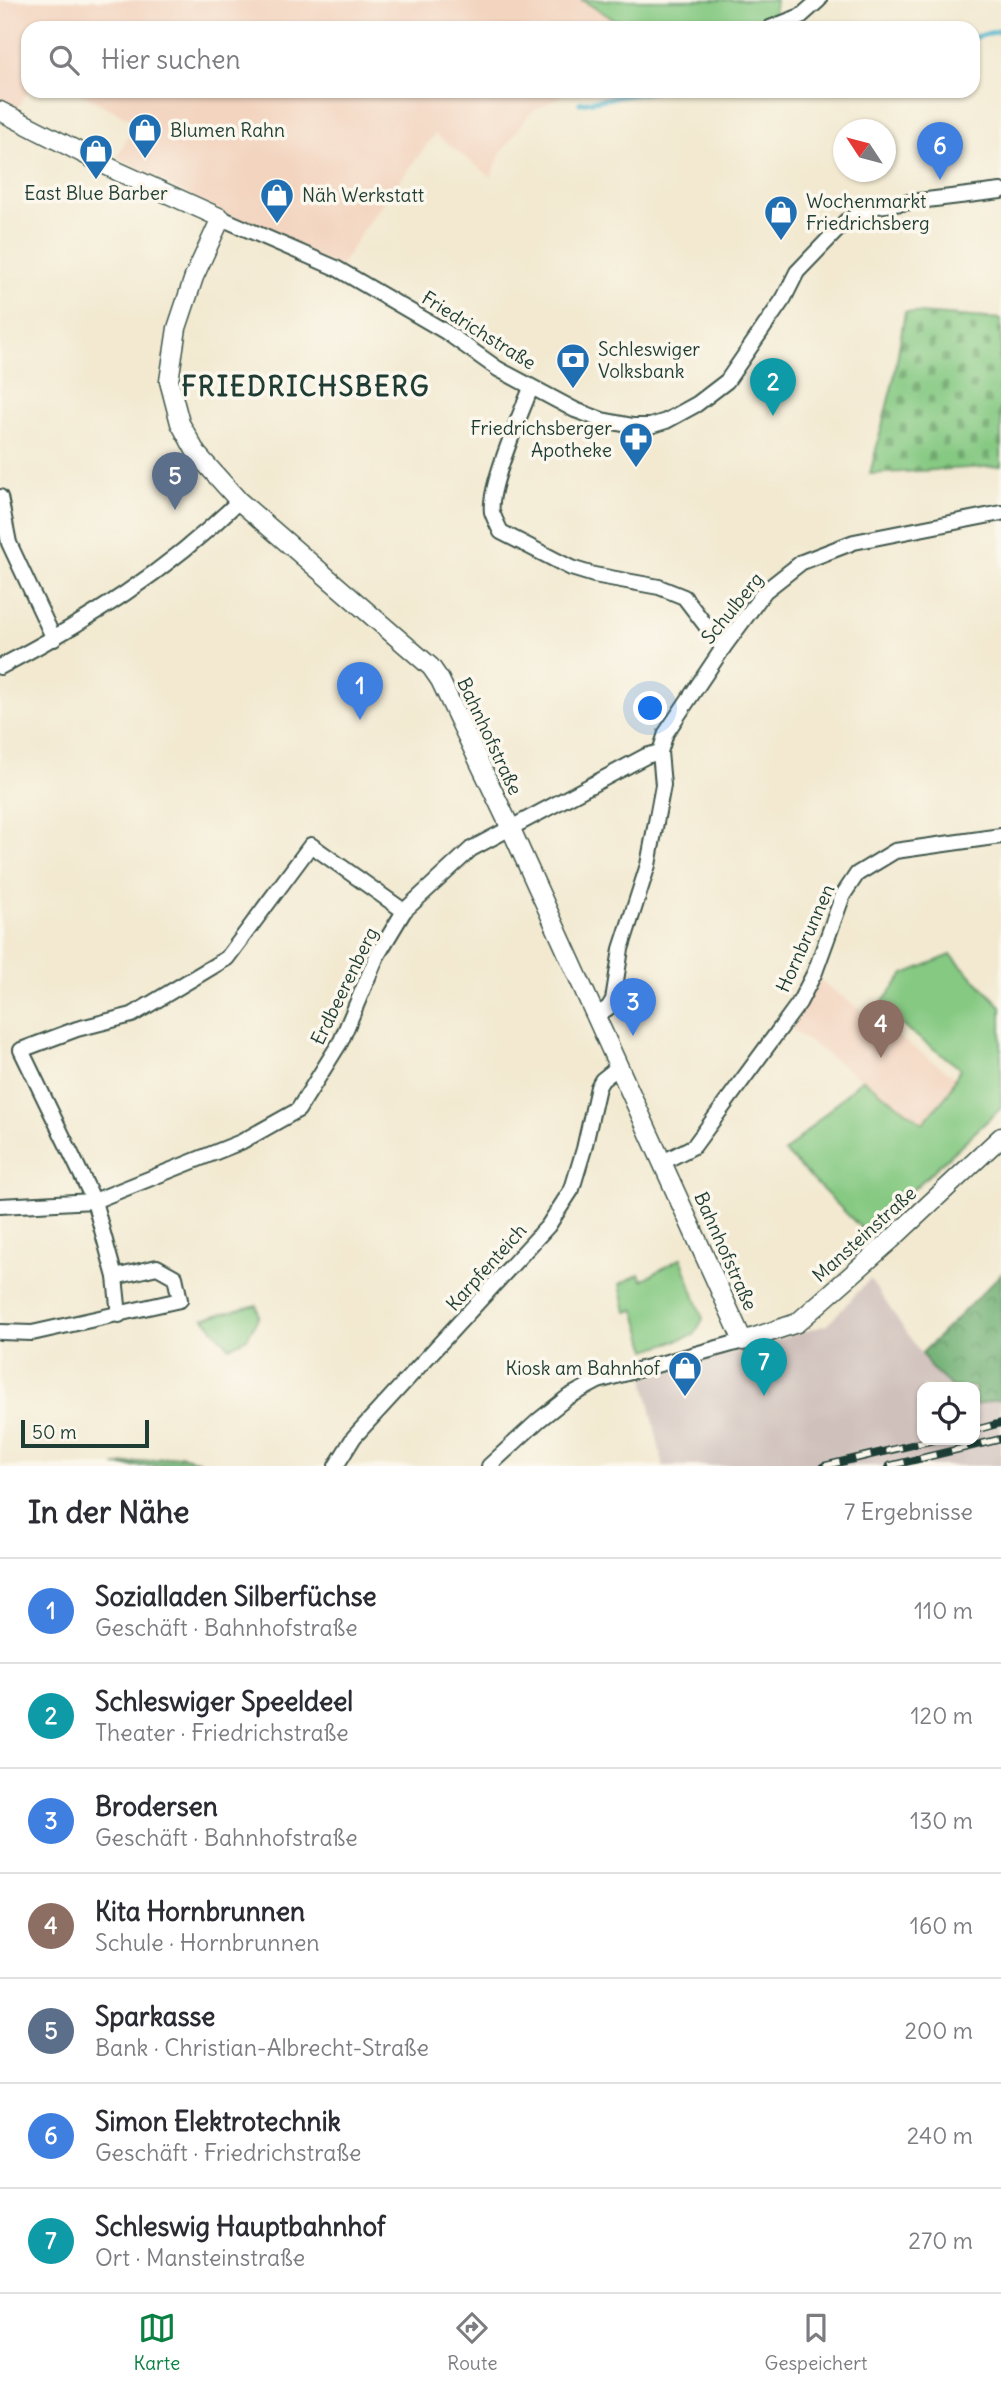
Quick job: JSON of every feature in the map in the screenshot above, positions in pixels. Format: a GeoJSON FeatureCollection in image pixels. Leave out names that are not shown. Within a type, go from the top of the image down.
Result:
{"type":"FeatureCollection","features":[{"type":"Feature","properties":{"kind":"street"},"geometry":{"type":"LineString","coordinates":[[788,21],[801,16],[818,0]]}},
{"type":"Feature","properties":{"kind":"street","name":"Friedrichstraße"},"geometry":{"type":"LineString","coordinates":[[0,111],[117,171],[336,268],[446,332],[498,369],[575,410],[602,420],[641,426],[666,421],[697,404],[727,381],[784,298],[797,272],[846,221],[877,206],[1001,191]]}},
{"type":"Feature","properties":{"kind":"street","name":"Bahnhofstraße"},"geometry":{"type":"LineString","coordinates":[[221,218],[194,277],[177,328],[169,381],[180,423],[197,454],[239,501],[431,667],[440,680],[743,1341]]}},
{"type":"Feature","properties":{"kind":"street"},"geometry":{"type":"LineString","coordinates":[[531,388],[492,497],[492,512],[500,532],[571,568],[659,587],[684,597],[723,648]]}},
{"type":"Feature","properties":{"kind":"street"},"geometry":{"type":"LineString","coordinates":[[0,497],[9,544],[54,639]]}},
{"type":"Feature","properties":{"kind":"street"},"geometry":{"type":"LineString","coordinates":[[0,667],[54,639],[158,572],[203,536],[239,501]]}},
{"type":"Feature","properties":{"kind":"street","name":"Schulberg"},"geometry":{"type":"LineString","coordinates":[[660,752],[672,723],[765,591],[802,562],[853,542],[1001,513]]}},
{"type":"Feature","properties":{"kind":"street"},"geometry":{"type":"LineString","coordinates":[[595,1016],[608,1008],[613,1000],[621,949],[648,865],[663,785],[660,752]]}},
{"type":"Feature","properties":{"kind":"street","name":"Erdbeerenberg"},"geometry":{"type":"LineString","coordinates":[[0,1206],[94,1201],[241,1142],[298,1110],[341,1041],[377,956],[404,911],[471,849],[637,761],[660,752]]}},
{"type":"Feature","properties":{"kind":"street","name":"Hornbrunnen"},"geometry":{"type":"LineString","coordinates":[[663,1162],[694,1146],[799,1003],[816,972],[843,895],[857,874],[895,851],[1001,835]]}},
{"type":"Feature","properties":{"kind":"street"},"geometry":{"type":"LineString","coordinates":[[119,1315],[114,1277],[94,1201],[21,1050],[77,1029],[132,1015],[227,958],[311,845],[404,911]]}},
{"type":"Feature","properties":{"kind":"street","name":"Karpfenteich"},"geometry":{"type":"LineString","coordinates":[[336,1466],[354,1437],[548,1226],[572,1188],[598,1087],[602,1080],[618,1068]]}},
{"type":"Feature","properties":{"kind":"street","name":"Mansteinstraße"},"geometry":{"type":"LineString","coordinates":[[743,1341],[797,1323],[1001,1136]]}},
{"type":"Feature","properties":{"kind":"street"},"geometry":{"type":"LineString","coordinates":[[0,1332],[32,1333],[180,1300],[175,1277],[157,1267],[114,1277]]}},
{"type":"Feature","properties":{"kind":"street"},"geometry":{"type":"LineString","coordinates":[[489,1466],[568,1397],[598,1381],[743,1341]]}},
{"type":"Feature","properties":{"kind":"shaded area"},"geometry":{"type":"Polygon","coordinates":[[[0,0],[582,0],[617,21],[21,21],[21,98],[23,98],[16,111],[0,102],[0,0]]]}},
{"type":"Feature","properties":{"kind":"shaded area"},"geometry":{"type":"Polygon","coordinates":[[[89,98],[557,98],[531,112],[501,153],[491,177],[435,134],[365,227],[340,268],[217,210],[117,158],[135,122],[89,98]]]}},
{"type":"Feature","properties":{"kind":"shaded area"},"geometry":{"type":"Polygon","coordinates":[[[819,980],[955,1077],[948,1094],[923,1123],[790,1028],[819,980]]]}},
{"type":"Feature","properties":{"kind":"shaded area"},"geometry":{"type":"Polygon","coordinates":[[[870,1279],[930,1367],[946,1382],[917,1382],[917,1445],[980,1445],[980,1404],[1001,1399],[1001,1466],[663,1466],[644,1378],[827,1325],[870,1279]]]}},
{"type":"Feature","properties":{"kind":"green space"},"geometry":{"type":"Polygon","coordinates":[[[582,0],[776,0],[774,15],[758,21],[617,21],[582,0]]]}},
{"type":"Feature","properties":{"kind":"green space"},"geometry":{"type":"Polygon","coordinates":[[[905,312],[1001,319],[1001,466],[870,474],[894,378],[905,312]]]}},
{"type":"Feature","properties":{"kind":"green space"},"geometry":{"type":"Polygon","coordinates":[[[951,955],[1001,1006],[1001,1108],[866,1233],[785,1152],[862,1079],[923,1123],[948,1094],[960,1068],[878,1008],[904,974],[951,955]]]}},
{"type":"Feature","properties":{"kind":"green space"},"geometry":{"type":"Polygon","coordinates":[[[681,1258],[703,1319],[694,1335],[647,1350],[635,1310],[626,1312],[620,1284],[639,1274],[642,1280],[681,1258]]]}},
{"type":"Feature","properties":{"kind":"green space"},"geometry":{"type":"Polygon","coordinates":[[[1001,1274],[1001,1399],[980,1404],[980,1382],[946,1382],[930,1367],[922,1353],[1001,1274]]]}},
{"type":"Feature","properties":{"kind":"green space"},"geometry":{"type":"Polygon","coordinates":[[[257,1305],[259,1316],[247,1338],[229,1347],[204,1318],[257,1305]]]}},
{"type":"Feature","properties":{"kind":"green space"},"geometry":{"type":"Polygon","coordinates":[[[181,1455],[211,1466],[114,1466],[181,1455]]]}},
{"type":"Feature","properties":{"kind":"waterway"},"geometry":{"type":"LineString","coordinates":[[980,36],[1001,30]]}},
{"type":"Feature","properties":{"kind":"waterway"},"geometry":{"type":"LineString","coordinates":[[580,103],[611,98]]}},
{"type":"Feature","properties":{"kind":"railway"},"geometry":{"type":"LineString","coordinates":[[980,1429],[1001,1423]]}},
{"type":"Feature","properties":{"kind":"railway"},"geometry":{"type":"LineString","coordinates":[[889,1466],[1001,1439]]}},
{"type":"Feature","properties":{"kind":"railway"},"geometry":{"type":"LineString","coordinates":[[824,1466],[917,1444]]}},
{"type":"Feature","properties":{"kind":"place","name":"Blumen Rahn"},"geometry":{"type":"Point","coordinates":[145,160]}},
{"type":"Feature","properties":{"kind":"place","name":"Simon Elektrotechnik"},"geometry":{"type":"Point","coordinates":[940,180]}},
{"type":"Feature","properties":{"kind":"place","name":"East Blue Barber"},"geometry":{"type":"Point","coordinates":[96,181]}},
{"type":"Feature","properties":{"kind":"place","name":"Näh Werkstatt"},"geometry":{"type":"Point","coordinates":[277,225]}},
{"type":"Feature","properties":{"kind":"place","name":"Wochenmarkt Friedrichsberg"},"geometry":{"type":"Point","coordinates":[781,242]}},
{"type":"Feature","properties":{"kind":"place","name":"Schleswiger Volksbank"},"geometry":{"type":"Point","coordinates":[573,390]}},
{"type":"Feature","properties":{"kind":"place","name":"Schleswiger Speeldeel"},"geometry":{"type":"Point","coordinates":[773,416]}},
{"type":"Feature","properties":{"kind":"place","name":"Friedrichsberger Apotheke"},"geometry":{"type":"Point","coordinates":[636,469]}},
{"type":"Feature","properties":{"kind":"place","name":"Sparkasse"},"geometry":{"type":"Point","coordinates":[175,510]}},
{"type":"Feature","properties":{"kind":"place","name":"Sozialladen Silberfüchse"},"geometry":{"type":"Point","coordinates":[360,720]}},
{"type":"Feature","properties":{"kind":"place","name":"Brodersen"},"geometry":{"type":"Point","coordinates":[633,1036]}},
{"type":"Feature","properties":{"kind":"place","name":"Kita Hornbrunnen"},"geometry":{"type":"Point","coordinates":[881,1058]}},
{"type":"Feature","properties":{"kind":"place","name":"Schleswig Hauptbahnhof"},"geometry":{"type":"Point","coordinates":[764,1396]}},
{"type":"Feature","properties":{"kind":"place","name":"Kiosk am Bahnhof"},"geometry":{"type":"Point","coordinates":[685,1398]}},
{"type":"Feature","properties":{"kind":"district","name":"FRIEDRICHSBERG"},"geometry":{"type":"Point","coordinates":[306,387]}}]}
